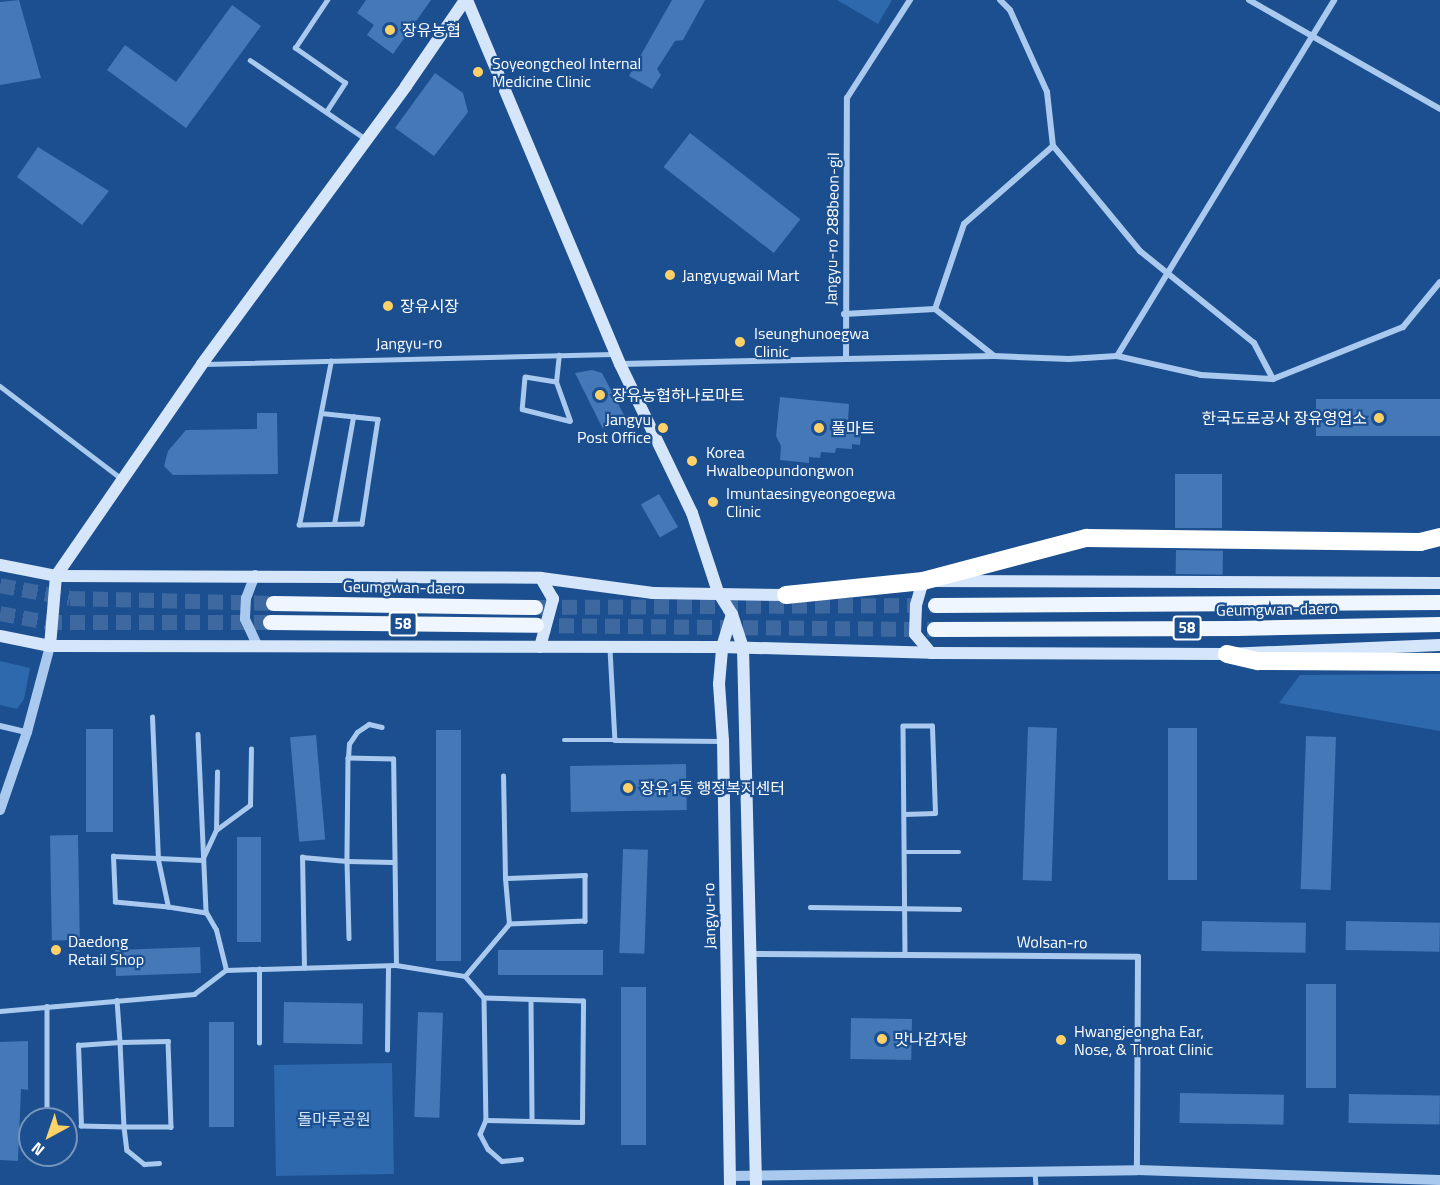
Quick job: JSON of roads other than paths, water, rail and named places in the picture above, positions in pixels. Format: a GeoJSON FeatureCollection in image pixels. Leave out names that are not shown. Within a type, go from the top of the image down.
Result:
{"type":"FeatureCollection","features":[{"type":"Feature","properties":{"kind":"highway"},"geometry":{"type":"LineString","coordinates":[[1420,542],[1440,537]]}},
{"type":"Feature","properties":{"kind":"highway"},"geometry":{"type":"LineString","coordinates":[[786,595],[923,581],[1086,538],[1420,542],[1440,545]]}},
{"type":"Feature","properties":{"kind":"highway"},"geometry":{"type":"LineString","coordinates":[[1227,654],[1258,661],[1440,662]]}},
{"type":"Feature","properties":{"kind":"main road"},"geometry":{"type":"LineString","coordinates":[[50,646],[56,576],[202,364],[466,0]]}},
{"type":"Feature","properties":{"kind":"main road"},"geometry":{"type":"LineString","coordinates":[[466,0],[618,359],[692,513],[718,592],[732,614],[743,648],[756,1180]]}},
{"type":"Feature","properties":{"kind":"main road"},"geometry":{"type":"LineString","coordinates":[[0,565],[56,576],[255,575],[541,578],[653,593],[718,592],[786,595]]}},
{"type":"Feature","properties":{"kind":"main road"},"geometry":{"type":"LineString","coordinates":[[540,647],[553,599],[541,578]]}},
{"type":"Feature","properties":{"kind":"main road"},"geometry":{"type":"LineString","coordinates":[[931,653],[915,634],[916,605],[923,581],[1440,583]]}},
{"type":"Feature","properties":{"kind":"main road","name":"Geumgwan-daero"},"geometry":{"type":"LineString","coordinates":[[935,605],[1440,602]]}},
{"type":"Feature","properties":{"kind":"main road","name":"Geumgwan-daero"},"geometry":{"type":"LineString","coordinates":[[273,603],[535,607]]}},
{"type":"Feature","properties":{"kind":"main road","name":"Jangyu-ro"},"geometry":{"type":"LineString","coordinates":[[730,1180],[723,741],[719,684],[722,647],[732,614]]}},
{"type":"Feature","properties":{"kind":"main road","name":"58"},"geometry":{"type":"LineString","coordinates":[[270,622],[536,625]]}},
{"type":"Feature","properties":{"kind":"main road","name":"Geumgwan-daero"},"geometry":{"type":"LineString","coordinates":[[934,629],[1236,628],[1440,624]]}},
{"type":"Feature","properties":{"kind":"main road"},"geometry":{"type":"LineString","coordinates":[[0,636],[50,646],[722,647],[931,653],[1227,654],[1440,645]]}},
{"type":"Feature","properties":{"kind":"street","name":"Jangyu-ro 288beon-gil"},"geometry":{"type":"LineString","coordinates":[[846,359],[844,314],[847,98],[910,0]]}},
{"type":"Feature","properties":{"kind":"street"},"geometry":{"type":"LineString","coordinates":[[999,0],[1010,10],[1047,92],[1053,146],[1140,251],[1254,343],[1273,379]]}},
{"type":"Feature","properties":{"kind":"street"},"geometry":{"type":"LineString","coordinates":[[1249,0],[1311,38],[1440,109]]}},
{"type":"Feature","properties":{"kind":"street"},"geometry":{"type":"LineString","coordinates":[[1117,356],[1334,0]]}},
{"type":"Feature","properties":{"kind":"street"},"geometry":{"type":"LineString","coordinates":[[935,309],[964,224],[1053,146]]}},
{"type":"Feature","properties":{"kind":"street"},"geometry":{"type":"LineString","coordinates":[[618,359],[846,359],[994,356],[1069,359],[1117,356],[1201,375],[1273,379],[1403,327],[1440,282]]}},
{"type":"Feature","properties":{"kind":"street"},"geometry":{"type":"LineString","coordinates":[[844,314],[935,309],[994,356]]}},
{"type":"Feature","properties":{"kind":"street"},"geometry":{"type":"LineString","coordinates":[[255,575],[246,598],[246,619],[258,647]]}},
{"type":"Feature","properties":{"kind":"street"},"geometry":{"type":"LineString","coordinates":[[0,810],[27,732],[50,646]]}},
{"type":"Feature","properties":{"kind":"street"},"geometry":{"type":"LineString","coordinates":[[0,726],[27,732]]}},
{"type":"Feature","properties":{"kind":"street","name":"Wolsan-ro"},"geometry":{"type":"LineString","coordinates":[[752,954],[1138,957],[1137,1170]]}},
{"type":"Feature","properties":{"kind":"street"},"geometry":{"type":"LineString","coordinates":[[730,1180],[1137,1170],[1440,1180]]}},
{"type":"Feature","properties":{"kind":"lane"},"geometry":{"type":"LineString","coordinates":[[326,111],[345,83],[295,48],[327,0]]}},
{"type":"Feature","properties":{"kind":"lane"},"geometry":{"type":"LineString","coordinates":[[250,60],[366,139]]}},
{"type":"Feature","properties":{"kind":"lane"},"geometry":{"type":"LineString","coordinates":[[556,382],[525,377],[522,409],[570,421],[556,382],[559,355]]}},
{"type":"Feature","properties":{"kind":"lane","name":"Jangyu-ro"},"geometry":{"type":"LineString","coordinates":[[202,364],[559,355],[618,359]]}},
{"type":"Feature","properties":{"kind":"lane"},"geometry":{"type":"LineString","coordinates":[[321,413],[378,419],[362,524],[299,525],[331,361]]}},
{"type":"Feature","properties":{"kind":"lane"},"geometry":{"type":"LineString","coordinates":[[0,386],[122,479]]}},
{"type":"Feature","properties":{"kind":"lane"},"geometry":{"type":"LineString","coordinates":[[334,524],[353,417]]}},
{"type":"Feature","properties":{"kind":"lane"},"geometry":{"type":"LineString","coordinates":[[610,647],[615,740]]}},
{"type":"Feature","properties":{"kind":"lane"},"geometry":{"type":"LineString","coordinates":[[152,717],[158,860],[168,907]]}},
{"type":"Feature","properties":{"kind":"lane"},"geometry":{"type":"LineString","coordinates":[[348,938],[349,744],[357,732],[369,724],[382,727]]}},
{"type":"Feature","properties":{"kind":"lane"},"geometry":{"type":"LineString","coordinates":[[904,814],[935,813],[932,726],[903,726],[905,955]]}},
{"type":"Feature","properties":{"kind":"lane"},"geometry":{"type":"LineString","coordinates":[[198,734],[206,913],[216,930],[226,970]]}},
{"type":"Feature","properties":{"kind":"lane"},"geometry":{"type":"LineString","coordinates":[[564,740],[723,741]]}},
{"type":"Feature","properties":{"kind":"lane"},"geometry":{"type":"LineString","coordinates":[[216,830],[250,805],[251,749]]}},
{"type":"Feature","properties":{"kind":"lane"},"geometry":{"type":"LineString","coordinates":[[348,758],[393,759],[396,965]]}},
{"type":"Feature","properties":{"kind":"lane"},"geometry":{"type":"LineString","coordinates":[[202,860],[216,830],[217,772]]}},
{"type":"Feature","properties":{"kind":"lane"},"geometry":{"type":"LineString","coordinates":[[465,976],[509,924],[504,878],[503,776]]}},
{"type":"Feature","properties":{"kind":"lane"},"geometry":{"type":"LineString","coordinates":[[904,852],[959,852]]}},
{"type":"Feature","properties":{"kind":"lane"},"geometry":{"type":"LineString","coordinates":[[202,860],[158,860],[113,856],[115,902],[206,913]]}},
{"type":"Feature","properties":{"kind":"lane"},"geometry":{"type":"LineString","coordinates":[[304,968],[302,857],[393,862]]}},
{"type":"Feature","properties":{"kind":"lane"},"geometry":{"type":"LineString","coordinates":[[504,878],[585,875],[585,921],[509,924]]}},
{"type":"Feature","properties":{"kind":"lane"},"geometry":{"type":"LineString","coordinates":[[810,907],[904,906],[959,909]]}},
{"type":"Feature","properties":{"kind":"lane"},"geometry":{"type":"LineString","coordinates":[[0,1011],[194,994],[226,970],[396,965],[465,976],[484,998],[486,1120],[480,1134],[488,1149],[502,1161],[521,1159]]}},
{"type":"Feature","properties":{"kind":"lane"},"geometry":{"type":"LineString","coordinates":[[387,1050],[388,967]]}},
{"type":"Feature","properties":{"kind":"lane"},"geometry":{"type":"LineString","coordinates":[[259,969],[259,1043]]}},
{"type":"Feature","properties":{"kind":"lane"},"geometry":{"type":"LineString","coordinates":[[484,998],[583,1001],[582,1122],[486,1120]]}},
{"type":"Feature","properties":{"kind":"lane"},"geometry":{"type":"LineString","coordinates":[[117,1000],[127,1149],[144,1164],[159,1163]]}},
{"type":"Feature","properties":{"kind":"lane"},"geometry":{"type":"LineString","coordinates":[[531,1001],[532,1121]]}},
{"type":"Feature","properties":{"kind":"lane"},"geometry":{"type":"LineString","coordinates":[[47,1006],[47,1107]]}},
{"type":"Feature","properties":{"kind":"lane"},"geometry":{"type":"LineString","coordinates":[[168,1041],[171,1127],[124,1127],[81,1126],[78,1045],[168,1041]]}},
{"type":"Feature","properties":{"kind":"lane"},"geometry":{"type":"LineString","coordinates":[[1035,1172],[1036,1185]]}},
{"type":"Feature","properties":{"kind":"tunnel"},"geometry":{"type":"LineString","coordinates":[[0,585],[70,598],[273,603]]}},
{"type":"Feature","properties":{"kind":"tunnel"},"geometry":{"type":"LineString","coordinates":[[539,607],[935,605]]}},
{"type":"Feature","properties":{"kind":"tunnel"},"geometry":{"type":"LineString","coordinates":[[0,613],[47,622],[270,622]]}},
{"type":"Feature","properties":{"kind":"tunnel"},"geometry":{"type":"LineString","coordinates":[[536,625],[934,629]]}},
{"type":"Feature","properties":{"kind":"place","name":"장유농협"},"geometry":{"type":"Point","coordinates":[390,30]}},
{"type":"Feature","properties":{"kind":"place","name":"Soyeongcheol Internal Medicine Clinic"},"geometry":{"type":"Point","coordinates":[478,72]}},
{"type":"Feature","properties":{"kind":"place","name":"Jangyugwail Mart"},"geometry":{"type":"Point","coordinates":[670,275]}},
{"type":"Feature","properties":{"kind":"place","name":"장유시장"},"geometry":{"type":"Point","coordinates":[388,306]}},
{"type":"Feature","properties":{"kind":"place","name":"Iseunghunoegwa Clinic"},"geometry":{"type":"Point","coordinates":[740,342]}},
{"type":"Feature","properties":{"kind":"place","name":"장유농협하나로마트"},"geometry":{"type":"Point","coordinates":[600,395]}},
{"type":"Feature","properties":{"kind":"place","name":"한국도로공사 장유영업소"},"geometry":{"type":"Point","coordinates":[1379,418]}},
{"type":"Feature","properties":{"kind":"place","name":"Jangyu Post Office"},"geometry":{"type":"Point","coordinates":[663,428]}},
{"type":"Feature","properties":{"kind":"place","name":"풀마트"},"geometry":{"type":"Point","coordinates":[819,428]}},
{"type":"Feature","properties":{"kind":"place","name":"Korea Hwalbeopundongwon"},"geometry":{"type":"Point","coordinates":[692,461]}},
{"type":"Feature","properties":{"kind":"place","name":"Imuntaesingyeongoegwa Clinic"},"geometry":{"type":"Point","coordinates":[713,502]}},
{"type":"Feature","properties":{"kind":"place","name":"장유1동 행정복지센터"},"geometry":{"type":"Point","coordinates":[628,788]}},
{"type":"Feature","properties":{"kind":"place","name":"Daedong Retail Shop"},"geometry":{"type":"Point","coordinates":[56,950]}},
{"type":"Feature","properties":{"kind":"place","name":"맛나감자탕"},"geometry":{"type":"Point","coordinates":[882,1039]}},
{"type":"Feature","properties":{"kind":"place","name":"Hwangjeongha Ear, Nose, & Throat Clinic"},"geometry":{"type":"Point","coordinates":[1061,1040]}},
{"type":"Feature","properties":{"kind":"park label","name":"돌마루공원"},"geometry":{"type":"Point","coordinates":[334,1119]}}]}
